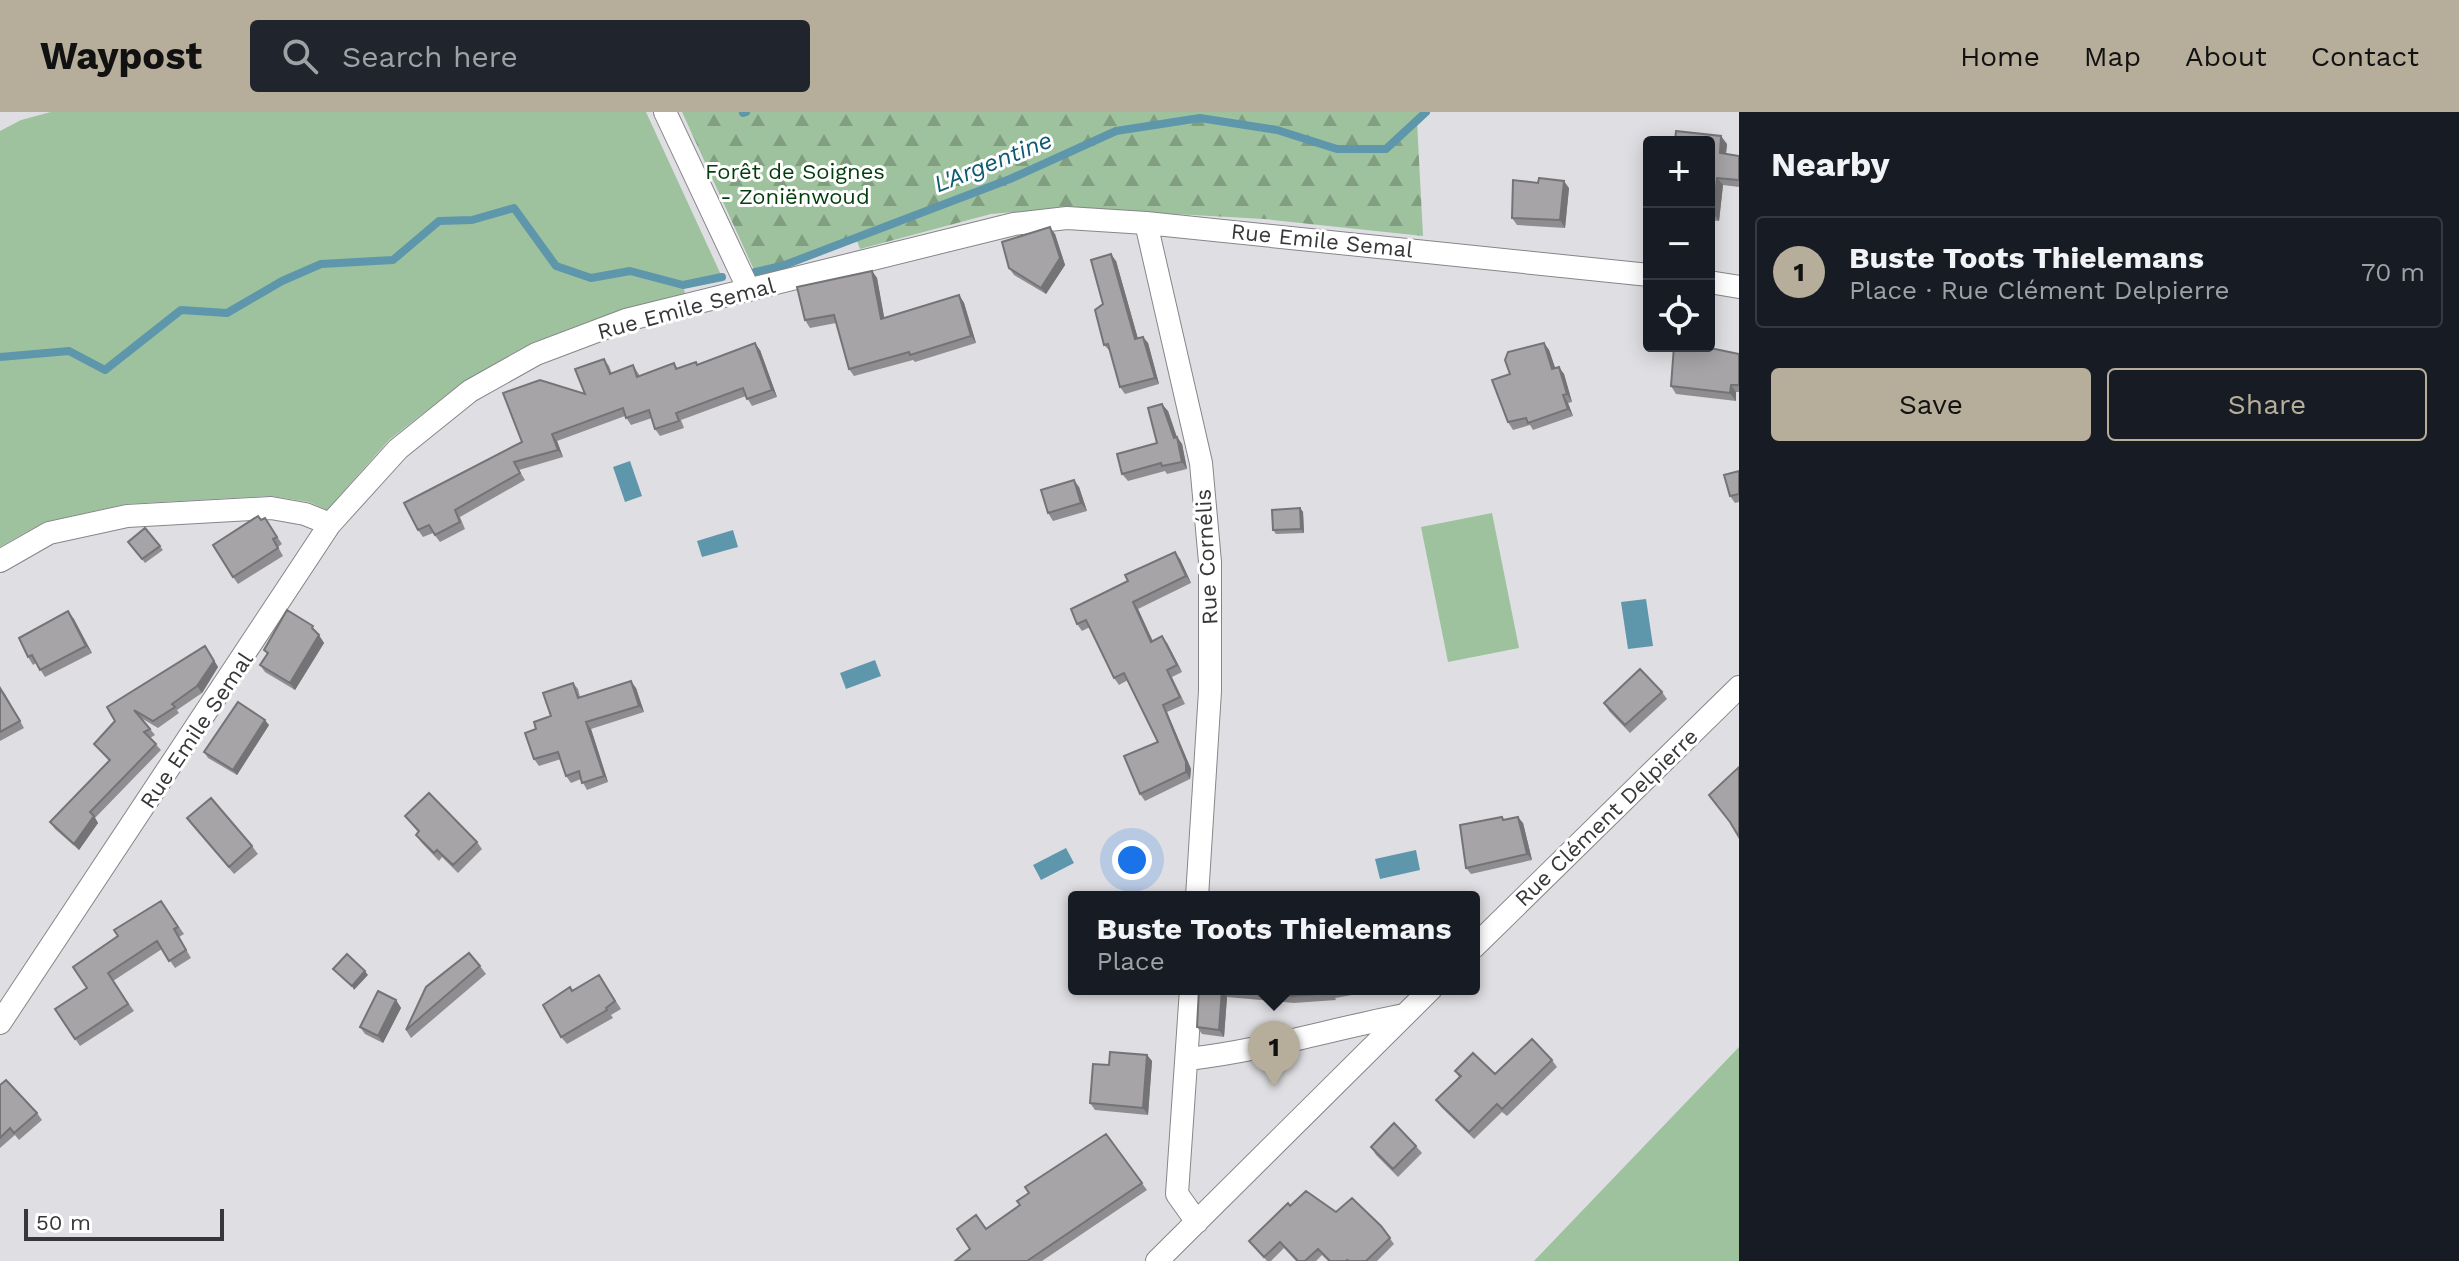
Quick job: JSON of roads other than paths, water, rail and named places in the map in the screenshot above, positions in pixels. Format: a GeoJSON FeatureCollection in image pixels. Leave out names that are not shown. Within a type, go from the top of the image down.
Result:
{"type":"FeatureCollection","features":[{"type":"Feature","properties":{"kind":"street"},"geometry":{"type":"LineString","coordinates":[[665,112],[749,290]]}},
{"type":"Feature","properties":{"kind":"street","name":"Rue Emile Semal"},"geometry":{"type":"LineString","coordinates":[[0,1023],[330,524],[398,449],[470,391],[536,354],[626,320],[1014,224],[1067,218],[1146,223],[1643,274]]}},
{"type":"Feature","properties":{"kind":"street","name":"Rue Cornélis"},"geometry":{"type":"LineString","coordinates":[[1146,223],[1201,463],[1210,562],[1210,691],[1197,891]]}},
{"type":"Feature","properties":{"kind":"street"},"geometry":{"type":"LineString","coordinates":[[1715,283],[1739,287]]}},
{"type":"Feature","properties":{"kind":"street"},"geometry":{"type":"LineString","coordinates":[[0,561],[49,533],[127,516],[271,508],[305,514],[330,524]]}},
{"type":"Feature","properties":{"kind":"street","name":"Rue Clément Delpierre"},"geometry":{"type":"LineString","coordinates":[[1480,941],[1739,687]]}},
{"type":"Feature","properties":{"kind":"street"},"geometry":{"type":"LineString","coordinates":[[1191,995],[1177,1194],[1197,1222]]}},
{"type":"Feature","properties":{"kind":"street"},"geometry":{"type":"LineString","coordinates":[[1157,1261],[1425,995]]}},
{"type":"Feature","properties":{"kind":"street"},"geometry":{"type":"LineString","coordinates":[[1188,1059],[1267,1047],[1342,1027],[1404,1015]]}},
{"type":"Feature","properties":{"kind":"water"},"geometry":{"type":"Polygon","coordinates":[[[630,461],[642,496],[625,502],[613,467],[630,461]]]}},
{"type":"Feature","properties":{"kind":"water"},"geometry":{"type":"Polygon","coordinates":[[[733,530],[738,547],[702,557],[697,541],[733,530]]]}},
{"type":"Feature","properties":{"kind":"water"},"geometry":{"type":"Polygon","coordinates":[[[1646,599],[1653,646],[1628,649],[1621,602],[1646,599]]]}},
{"type":"Feature","properties":{"kind":"water"},"geometry":{"type":"Polygon","coordinates":[[[875,660],[881,676],[846,689],[840,673],[875,660]]]}},
{"type":"Feature","properties":{"kind":"water"},"geometry":{"type":"Polygon","coordinates":[[[1066,848],[1074,863],[1041,880],[1033,865],[1066,848]]]}},
{"type":"Feature","properties":{"kind":"water"},"geometry":{"type":"Polygon","coordinates":[[[1416,850],[1420,870],[1380,879],[1375,859],[1416,850]]]}},
{"type":"Feature","properties":{"kind":"waterway","name":"L'Argentine"},"geometry":{"type":"LineString","coordinates":[[755,272],[782,266],[1010,179],[1116,131],[1200,118],[1277,130],[1337,149],[1386,149],[1426,112]]}},
{"type":"Feature","properties":{"kind":"waterway","name":"L'Argentine"},"geometry":{"type":"LineString","coordinates":[[0,357],[69,351],[105,370],[181,310],[227,313],[282,281],[321,264],[393,260],[439,221],[472,220],[514,208],[556,266],[591,278],[630,271],[683,285],[722,277]]}},
{"type":"Feature","properties":{"kind":"place","name":"Buste Toots Thielemans"},"geometry":{"type":"Point","coordinates":[1274,1087]}},
{"type":"Feature","properties":{"kind":"park label","name":"Forêt de Soignes - Zoniënwoud"},"geometry":{"type":"Point","coordinates":[795,184]}}]}
